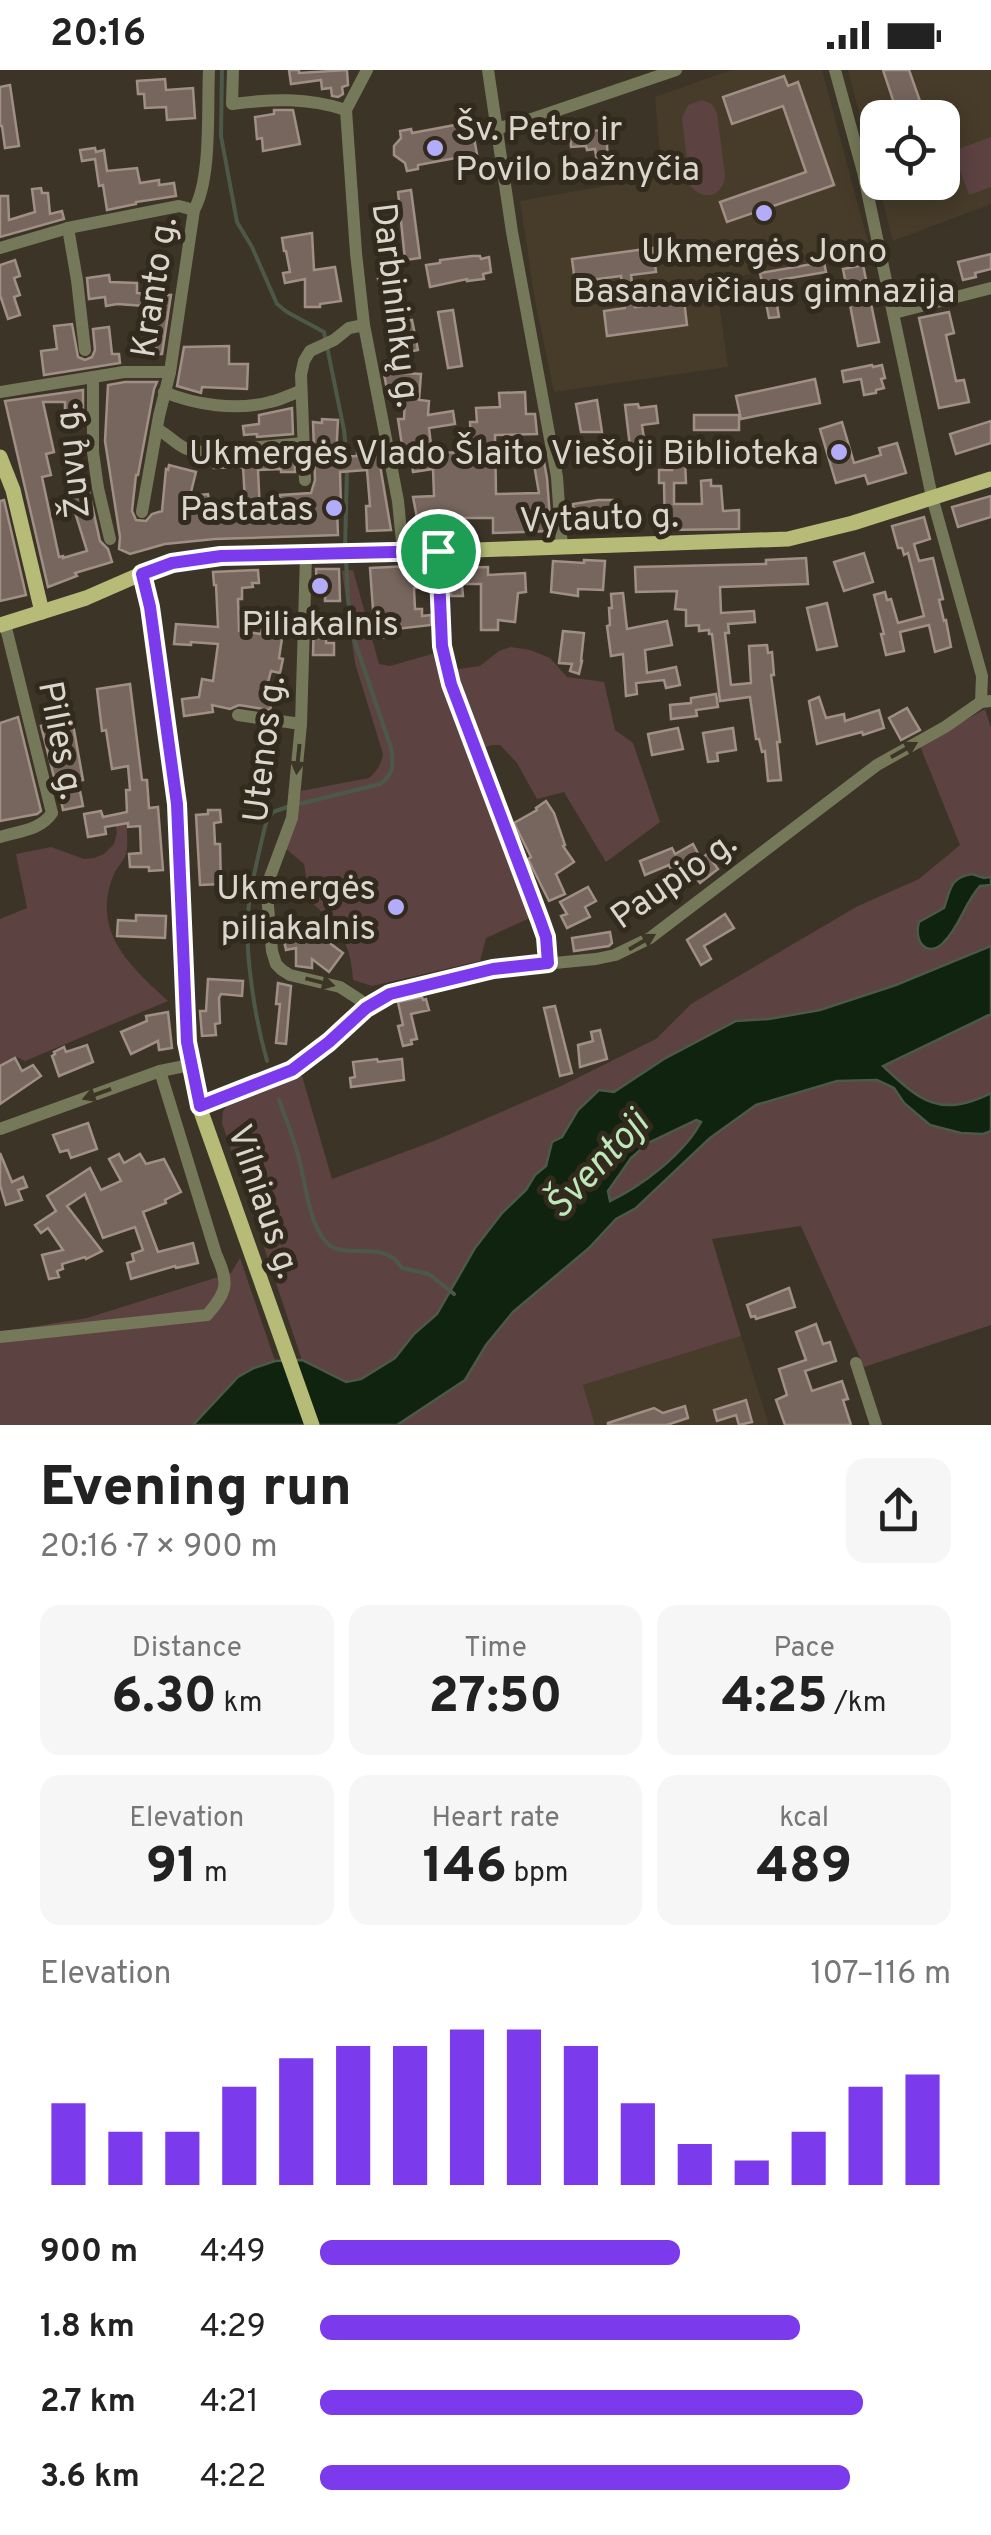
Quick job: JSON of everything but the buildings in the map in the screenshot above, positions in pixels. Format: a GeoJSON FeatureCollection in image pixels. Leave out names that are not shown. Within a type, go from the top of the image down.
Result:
{"type":"FeatureCollection","features":[{"type":"Feature","properties":{"kind":"main road"},"geometry":{"type":"LineString","coordinates":[[0,457],[13,490],[42,612]]}},
{"type":"Feature","properties":{"kind":"main road","name":"Vytauto g."},"geometry":{"type":"LineString","coordinates":[[2,624],[188,560],[788,539],[853,523],[991,479]]}},
{"type":"Feature","properties":{"kind":"main road","name":"Vilniaus g."},"geometry":{"type":"LineString","coordinates":[[142,574],[177,804],[190,1065],[200,1106],[312,1425]]}},
{"type":"Feature","properties":{"kind":"street","name":"Kranto g."},"geometry":{"type":"LineString","coordinates":[[142,512],[170,372],[194,210],[200,198],[209,70]]}},
{"type":"Feature","properties":{"kind":"street"},"geometry":{"type":"LineString","coordinates":[[233,70],[232,104],[303,100],[346,110],[367,70]]}},
{"type":"Feature","properties":{"kind":"street"},"geometry":{"type":"LineString","coordinates":[[488,70],[512,232],[557,477],[562,548]]}},
{"type":"Feature","properties":{"kind":"street"},"geometry":{"type":"LineString","coordinates":[[498,128],[676,70]]}},
{"type":"Feature","properties":{"kind":"street"},"geometry":{"type":"LineString","coordinates":[[836,70],[864,172],[932,497],[986,702]]}},
{"type":"Feature","properties":{"kind":"street","name":"Darbininkų g."},"geometry":{"type":"LineString","coordinates":[[346,110],[364,326],[404,552]]}},
{"type":"Feature","properties":{"kind":"street"},"geometry":{"type":"LineString","coordinates":[[0,248],[68,228],[179,206],[194,210]]}},
{"type":"Feature","properties":{"kind":"street","name":"Žuvų g."},"geometry":{"type":"LineString","coordinates":[[68,228],[89,378],[93,452],[110,539]]}},
{"type":"Feature","properties":{"kind":"street"},"geometry":{"type":"LineString","coordinates":[[894,313],[991,288]]}},
{"type":"Feature","properties":{"kind":"street"},"geometry":{"type":"LineString","coordinates":[[305,480],[300,375],[304,361],[310,352],[349,328],[364,326]]}},
{"type":"Feature","properties":{"kind":"street"},"geometry":{"type":"LineString","coordinates":[[0,392],[124,372],[170,372]]}},
{"type":"Feature","properties":{"kind":"street"},"geometry":{"type":"LineString","coordinates":[[164,392],[185,401],[236,406],[269,403],[301,391]]}},
{"type":"Feature","properties":{"kind":"street"},"geometry":{"type":"LineString","coordinates":[[157,429],[190,451],[303,443]]}},
{"type":"Feature","properties":{"kind":"street"},"geometry":{"type":"LineString","coordinates":[[438,551],[442,646],[451,684],[546,937],[548,963]]}},
{"type":"Feature","properties":{"kind":"street","name":"Utenos g."},"geometry":{"type":"LineString","coordinates":[[306,556],[302,724],[292,815],[267,896],[272,951],[276,964],[290,975],[340,986],[366,1008]]}},
{"type":"Feature","properties":{"kind":"street","name":"Pilies g."},"geometry":{"type":"LineString","coordinates":[[0,837],[46,822],[52,813],[2,624]]}},
{"type":"Feature","properties":{"kind":"street","name":"Paupio g."},"geometry":{"type":"LineString","coordinates":[[200,1106],[292,1070],[379,998],[403,989],[493,969],[615,955],[650,938],[877,765],[986,702]]}},
{"type":"Feature","properties":{"kind":"street"},"geometry":{"type":"LineString","coordinates":[[238,715],[302,724]]}},
{"type":"Feature","properties":{"kind":"street"},"geometry":{"type":"LineString","coordinates":[[0,1129],[160,1071],[190,1065]]}},
{"type":"Feature","properties":{"kind":"street"},"geometry":{"type":"LineString","coordinates":[[0,1337],[206,1315],[219,1301],[225,1290],[223,1270],[160,1071]]}},
{"type":"Feature","properties":{"kind":"street"},"geometry":{"type":"LineString","coordinates":[[856,1363],[876,1425]]}},
{"type":"Feature","properties":{"kind":"shaded area"},"geometry":{"type":"Polygon","coordinates":[[[731,70],[822,70],[870,250],[716,281],[728,367],[554,392],[520,201],[662,176],[655,97],[731,70]]]}},
{"type":"Feature","properties":{"kind":"shaded area"},"geometry":{"type":"Polygon","coordinates":[[[848,70],[991,70],[991,204],[893,241],[882,200],[960,200],[960,100],[860,100],[860,116],[848,70]]]}},
{"type":"Feature","properties":{"kind":"shaded area"},"geometry":{"type":"Polygon","coordinates":[[[702,100],[712,104],[717,113],[725,176],[720,189],[711,195],[700,194],[690,185],[682,118],[688,105],[702,100]]]}},
{"type":"Feature","properties":{"kind":"shaded area"},"geometry":{"type":"Polygon","coordinates":[[[991,137],[991,187],[969,195],[960,170],[960,148],[991,137]]]}},
{"type":"Feature","properties":{"kind":"shaded area"},"geometry":{"type":"Polygon","coordinates":[[[353,570],[379,664],[390,666],[439,652],[444,671],[480,666],[511,647],[550,658],[567,677],[604,682],[615,730],[633,743],[660,822],[606,862],[564,792],[537,799],[517,763],[500,745],[471,752],[532,917],[486,938],[480,961],[372,986],[353,980],[341,935],[310,901],[304,864],[285,848],[301,791],[369,778],[383,754],[355,663],[342,571],[353,570]]]}},
{"type":"Feature","properties":{"kind":"shaded area"},"geometry":{"type":"Polygon","coordinates":[[[985,709],[991,728],[991,877],[972,875],[950,886],[944,908],[937,913],[942,945],[970,897],[980,885],[991,885],[991,946],[896,985],[820,1010],[736,1021],[578,1110],[562,1137],[552,1142],[546,1166],[475,1248],[437,1314],[395,1358],[361,1379],[345,1382],[302,1360],[222,1123],[223,1111],[229,1103],[302,1076],[332,1179],[434,1141],[559,1087],[656,1039],[691,1004],[858,906],[919,879],[960,845],[920,746],[985,709]]]}},
{"type":"Feature","properties":{"kind":"shaded area"},"geometry":{"type":"Polygon","coordinates":[[[122,812],[126,815],[127,850],[108,894],[111,930],[128,960],[168,1001],[25,1061],[17,1057],[0,1065],[0,919],[27,908],[16,854],[51,847],[84,859],[94,858],[114,844],[114,816],[122,812]]]}},
{"type":"Feature","properties":{"kind":"shaded area"},"geometry":{"type":"Polygon","coordinates":[[[991,1014],[991,1093],[944,1105],[920,1097],[882,1066],[991,1014]]]}},
{"type":"Feature","properties":{"kind":"shaded area"},"geometry":{"type":"Polygon","coordinates":[[[877,1080],[894,1088],[904,1103],[983,1134],[991,1131],[991,1325],[864,1367],[801,1226],[712,1239],[741,1336],[583,1385],[595,1425],[397,1425],[465,1380],[486,1345],[513,1312],[589,1248],[616,1219],[636,1208],[710,1138],[756,1105],[837,1081],[877,1080]]]}},
{"type":"Feature","properties":{"kind":"shaded area"},"geometry":{"type":"Polygon","coordinates":[[[701,1121],[673,1157],[649,1178],[610,1202],[608,1192],[632,1158],[648,1143],[701,1121]]]}},
{"type":"Feature","properties":{"kind":"shaded area"},"geometry":{"type":"Polygon","coordinates":[[[240,1258],[275,1361],[238,1377],[193,1425],[0,1425],[0,1332],[87,1318],[231,1273],[240,1258]]]}},
{"type":"Feature","properties":{"kind":"shaded area"},"geometry":{"type":"Polygon","coordinates":[[[741,1336],[769,1425],[595,1425],[583,1385],[741,1336]]]}},
{"type":"Feature","properties":{"kind":"water"},"geometry":{"type":"Polygon","coordinates":[[[972,874],[991,877],[991,885],[980,886],[944,942],[932,949],[923,946],[918,936],[919,922],[944,908],[955,882],[972,874]]]}},
{"type":"Feature","properties":{"kind":"water","name":"Šventoji"},"geometry":{"type":"Polygon","coordinates":[[[991,946],[991,1014],[883,1066],[920,1097],[944,1105],[991,1093],[991,1131],[961,1133],[930,1125],[904,1103],[894,1088],[877,1080],[837,1081],[756,1105],[710,1138],[636,1208],[616,1219],[589,1248],[513,1312],[486,1345],[465,1380],[397,1425],[193,1425],[238,1377],[275,1361],[302,1360],[346,1382],[361,1379],[395,1358],[437,1314],[475,1248],[546,1166],[552,1142],[562,1137],[578,1110],[599,1090],[614,1092],[664,1059],[736,1021],[820,1010],[896,985],[991,946]],[[696,1120],[648,1143],[631,1158],[608,1191],[610,1201],[661,1168],[701,1122],[696,1120]]]}},
{"type":"Feature","properties":{"kind":"waterway"},"geometry":{"type":"LineString","coordinates":[[222,70],[221,136],[237,222],[277,304],[324,332],[347,460]]}},
{"type":"Feature","properties":{"kind":"waterway"},"geometry":{"type":"LineString","coordinates":[[345,550],[347,469]]}},
{"type":"Feature","properties":{"kind":"waterway"},"geometry":{"type":"LineString","coordinates":[[299,804],[380,784],[392,768],[391,748],[354,639],[346,559]]}},
{"type":"Feature","properties":{"kind":"waterway"},"geometry":{"type":"LineString","coordinates":[[267,1061],[251,982],[249,904],[267,819],[273,812],[290,806]]}},
{"type":"Feature","properties":{"kind":"waterway"},"geometry":{"type":"LineString","coordinates":[[279,1100],[297,1152],[311,1212],[325,1241],[342,1250],[385,1254],[402,1268],[429,1274],[454,1294]]}},
{"type":"Feature","properties":{"kind":"place","name":"Šv. Petro ir Povilo bažnyčia"},"geometry":{"type":"Point","coordinates":[435,148]}},
{"type":"Feature","properties":{"kind":"place","name":"Ukmergės Jono Basanavičiaus gimnazija"},"geometry":{"type":"Point","coordinates":[764,213]}},
{"type":"Feature","properties":{"kind":"place","name":"Ukmergės Vlado Šlaito Viešoji Biblioteka"},"geometry":{"type":"Point","coordinates":[839,452]}},
{"type":"Feature","properties":{"kind":"place","name":"Pastatas"},"geometry":{"type":"Point","coordinates":[334,508]}},
{"type":"Feature","properties":{"kind":"place","name":"Piliakalnis"},"geometry":{"type":"Point","coordinates":[320,586]}},
{"type":"Feature","properties":{"kind":"place","name":"Ukmergės piliakalnis"},"geometry":{"type":"Point","coordinates":[396,907]}},
{"type":"Feature","properties":{"kind":"route"},"geometry":{"type":"LineString","coordinates":[[438,551],[442,646],[451,684],[546,937],[548,963],[493,969],[379,998],[292,1070],[200,1106],[187,1042],[177,804],[142,574],[172,563],[221,556],[438,551]]}}]}
